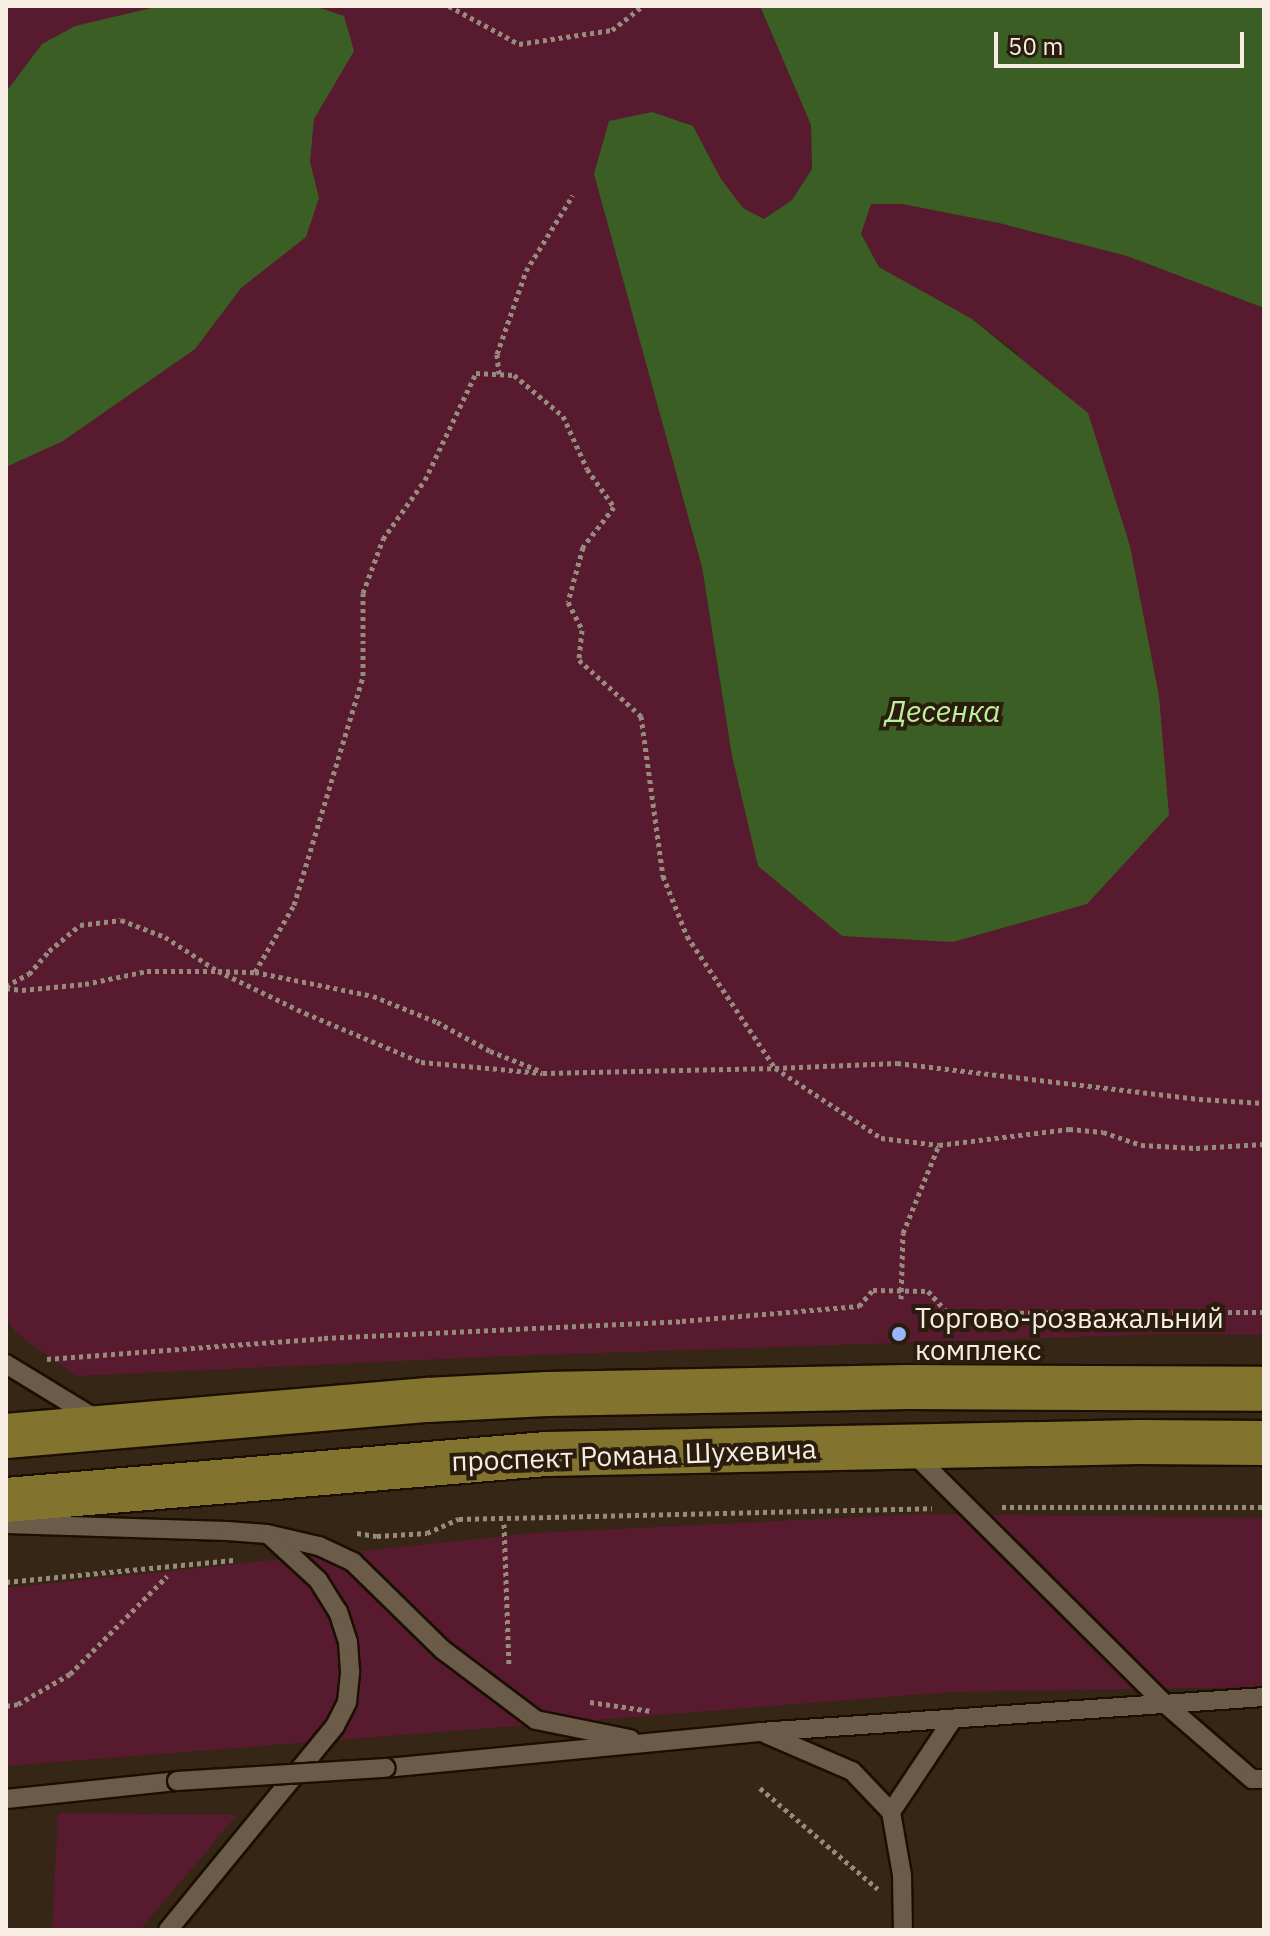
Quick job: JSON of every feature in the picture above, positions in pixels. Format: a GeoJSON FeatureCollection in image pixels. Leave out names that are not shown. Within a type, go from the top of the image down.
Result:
{"type":"FeatureCollection","features":[{"type":"Feature","properties":{"kind":"main road"},"geometry":{"type":"LineString","coordinates":[[6,1436],[427,1400],[547,1394],[907,1387],[1264,1389]]}},
{"type":"Feature","properties":{"kind":"main road","name":"проспект Романа Шухевича"},"geometry":{"type":"LineString","coordinates":[[6,1500],[546,1454],[906,1446],[1264,1443]]}},
{"type":"Feature","properties":{"kind":"lane"},"geometry":{"type":"LineString","coordinates":[[6,1364],[109,1427]]}},
{"type":"Feature","properties":{"kind":"lane"},"geometry":{"type":"LineString","coordinates":[[906,1446],[1163,1702],[1252,1779],[1264,1779]]}},
{"type":"Feature","properties":{"kind":"lane"},"geometry":{"type":"LineString","coordinates":[[6,1524],[267,1534],[306,1542],[353,1562],[443,1650],[536,1720],[652,1743]]}},
{"type":"Feature","properties":{"kind":"lane"},"geometry":{"type":"LineString","coordinates":[[168,1930],[335,1726],[347,1702],[350,1671],[348,1642],[338,1612],[318,1580],[267,1534]]}},
{"type":"Feature","properties":{"kind":"lane"},"geometry":{"type":"LineString","coordinates":[[15,1798],[177,1781],[386,1768],[760,1732],[1264,1697]]}},
{"type":"Feature","properties":{"kind":"lane"},"geometry":{"type":"LineString","coordinates":[[891,1812],[953,1719]]}},
{"type":"Feature","properties":{"kind":"lane"},"geometry":{"type":"LineString","coordinates":[[760,1732],[852,1771],[891,1812],[902,1875],[903,1930]]}},
{"type":"Feature","properties":{"kind":"path"},"geometry":{"type":"LineString","coordinates":[[449,6],[519,44],[612,30],[643,6]]}},
{"type":"Feature","properties":{"kind":"path"},"geometry":{"type":"LineString","coordinates":[[499,374],[497,354],[526,271],[573,195]]}},
{"type":"Feature","properties":{"kind":"path"},"geometry":{"type":"LineString","coordinates":[[255,972],[294,905],[363,676],[363,593],[383,539],[425,480],[476,373],[514,375],[563,416],[587,469],[614,507],[583,547],[568,602],[582,630],[579,660],[641,716],[663,876],[687,936],[775,1068],[881,1138],[939,1145],[1069,1129],[1103,1132],[1141,1145],[1196,1148],[1264,1144]]}},
{"type":"Feature","properties":{"kind":"path"},"geometry":{"type":"LineString","coordinates":[[6,987],[29,974],[49,951],[80,925],[121,920],[165,937],[218,971],[305,1013],[421,1062],[543,1073],[897,1063],[1199,1099],[1264,1103]]}},
{"type":"Feature","properties":{"kind":"path"},"geometry":{"type":"LineString","coordinates":[[6,987],[22,990],[85,984],[147,971],[255,972],[373,996],[437,1022],[490,1051],[543,1073]]}},
{"type":"Feature","properties":{"kind":"path"},"geometry":{"type":"LineString","coordinates":[[901,1299],[903,1233],[939,1145]]}},
{"type":"Feature","properties":{"kind":"path"},"geometry":{"type":"LineString","coordinates":[[35,1359],[324,1338],[682,1321],[859,1306],[873,1290],[928,1291],[948,1313],[1264,1312]]}},
{"type":"Feature","properties":{"kind":"path"},"geometry":{"type":"LineString","coordinates":[[306,1542],[341,1531],[377,1536],[427,1533],[459,1519],[966,1507],[1264,1507]]}},
{"type":"Feature","properties":{"kind":"path"},"geometry":{"type":"LineString","coordinates":[[504,1524],[506,1661],[513,1678]]}},
{"type":"Feature","properties":{"kind":"path"},"geometry":{"type":"LineString","coordinates":[[6,1582],[259,1558],[286,1549]]}},
{"type":"Feature","properties":{"kind":"path"},"geometry":{"type":"LineString","coordinates":[[6,1706],[18,1704],[70,1674],[167,1576]]}},
{"type":"Feature","properties":{"kind":"path"},"geometry":{"type":"LineString","coordinates":[[581,1700],[651,1711]]}},
{"type":"Feature","properties":{"kind":"path"},"geometry":{"type":"LineString","coordinates":[[760,1788],[882,1892]]}},
{"type":"Feature","properties":{"kind":"shaded area"},"geometry":{"type":"Polygon","coordinates":[[[6,6],[760,6],[811,125],[812,169],[792,200],[764,219],[742,208],[721,179],[702,567],[732,756],[1019,354],[972,319],[879,267],[861,234],[871,204],[902,204],[999,223],[1127,256],[1264,308],[1264,1335],[1165,1334],[511,1356],[76,1376],[16,1333],[6,1317],[6,6]]]}},
{"type":"Feature","properties":{"kind":"shaded area"},"geometry":{"type":"Polygon","coordinates":[[[922,1514],[1264,1518],[1264,1687],[952,1692],[6,1766],[6,1588],[533,1533],[922,1514]]]}},
{"type":"Feature","properties":{"kind":"shaded area"},"geometry":{"type":"Polygon","coordinates":[[[58,1813],[237,1815],[140,1930],[52,1930],[58,1813]]]}},
{"type":"Feature","properties":{"kind":"water"},"geometry":{"type":"Polygon","coordinates":[[[160,6],[314,6],[344,16],[354,51],[314,119],[310,162],[319,198],[306,237],[241,288],[195,349],[63,441],[6,467],[6,92],[42,44],[75,26],[160,6]]]}},
{"type":"Feature","properties":{"kind":"water","name":"Десенка"},"geometry":{"type":"Polygon","coordinates":[[[760,6],[1264,6],[1264,308],[1127,256],[999,223],[902,204],[871,204],[861,234],[879,267],[972,319],[1088,413],[1130,546],[1159,696],[1169,815],[1087,904],[953,942],[842,936],[758,866],[732,756],[702,567],[594,174],[609,121],[652,112],[693,126],[721,179],[743,208],[764,219],[792,200],[812,169],[811,125],[760,6]]]}},
{"type":"Feature","properties":{"kind":"place","name":"Торгово-розважальний комплекс"},"geometry":{"type":"Point","coordinates":[899,1334]}}]}
